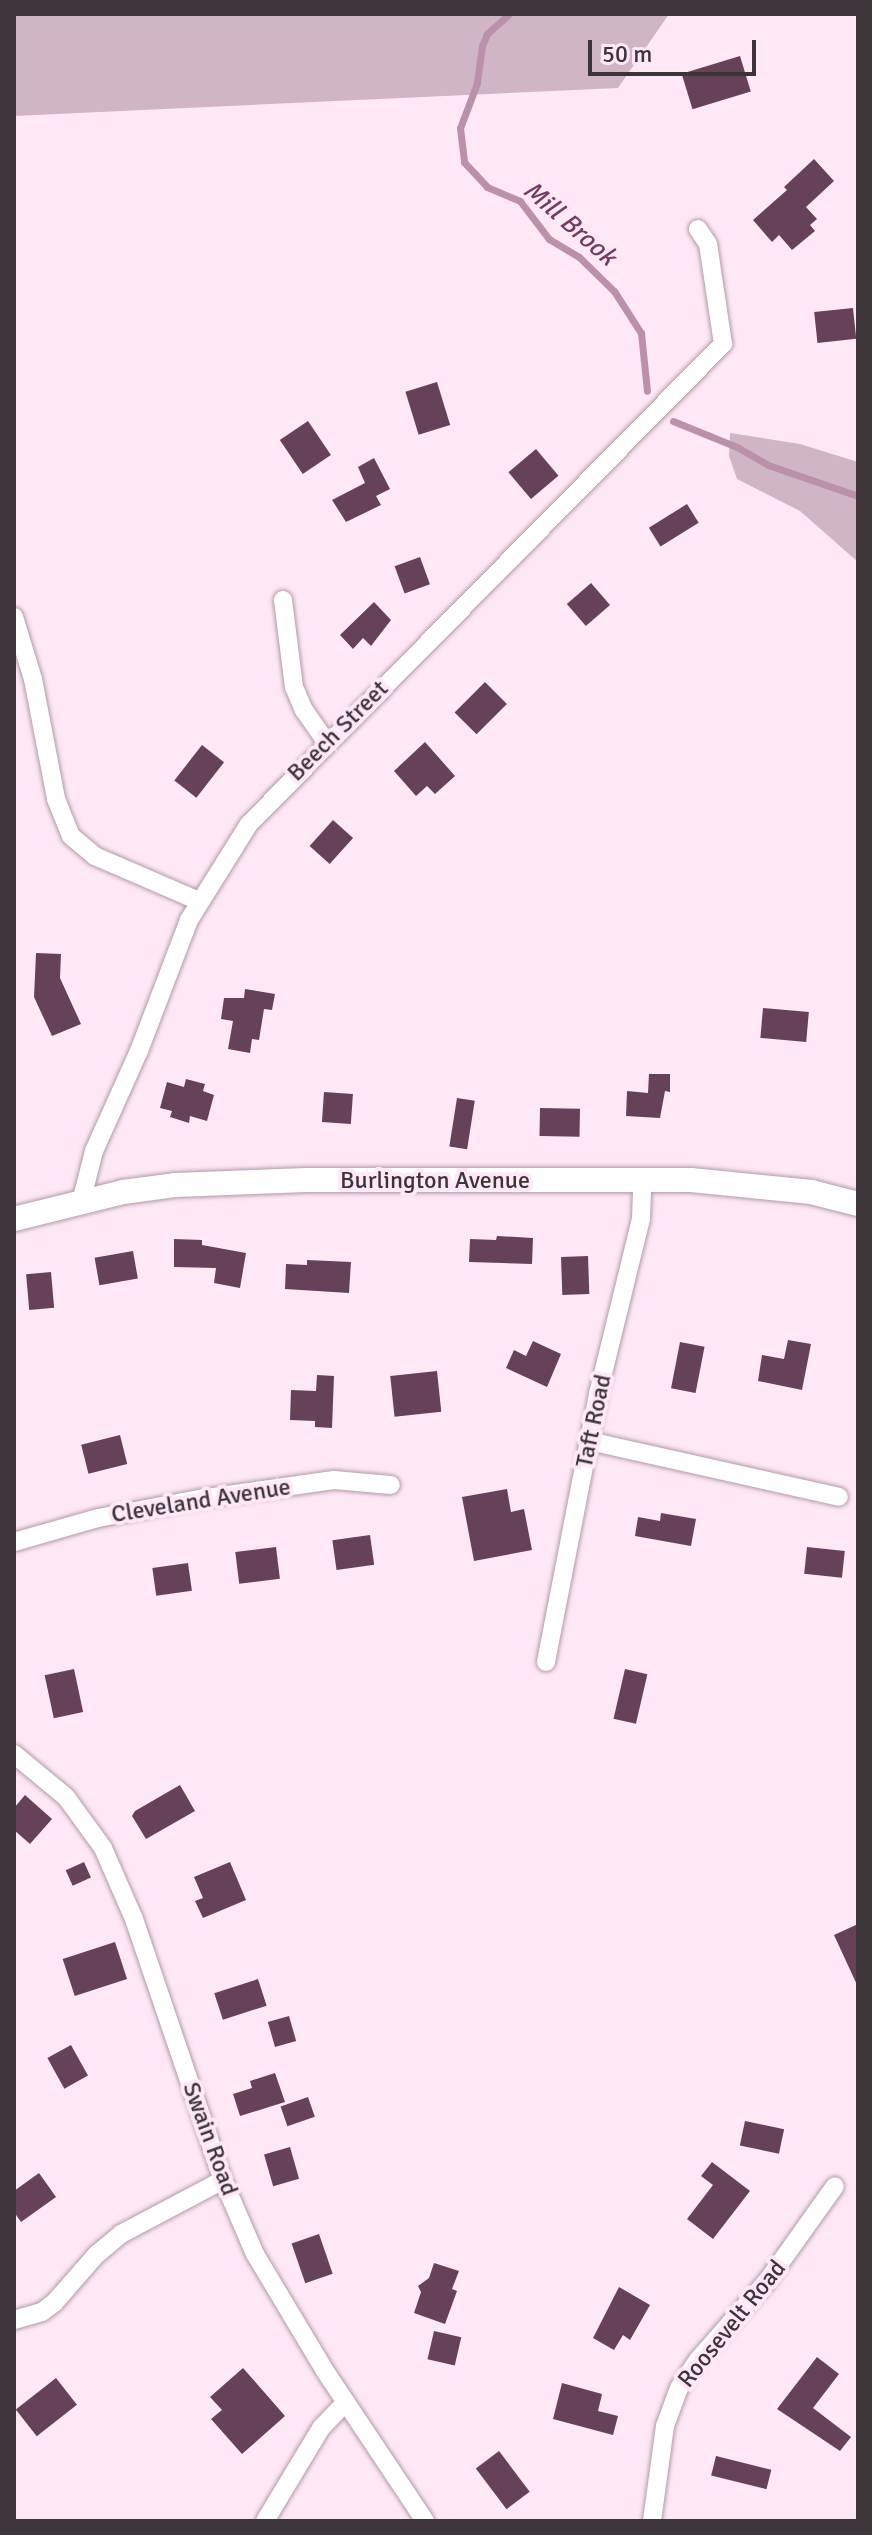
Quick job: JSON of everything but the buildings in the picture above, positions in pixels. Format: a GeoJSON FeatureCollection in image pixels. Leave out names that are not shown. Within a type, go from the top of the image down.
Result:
{"type":"FeatureCollection","features":[{"type":"Feature","properties":{"kind":"main road","name":"Burlington Avenue"},"geometry":{"type":"LineString","coordinates":[[14,1219],[81,1202],[182,1184],[691,1180],[775,1187],[858,1204]]}},
{"type":"Feature","properties":{"kind":"street","name":"Beech Street"},"geometry":{"type":"LineString","coordinates":[[81,1202],[94,1151],[199,901],[249,824],[723,344],[708,244],[698,229]]}},
{"type":"Feature","properties":{"kind":"street"},"geometry":{"type":"LineString","coordinates":[[283,600],[294,687],[304,710],[327,743]]}},
{"type":"Feature","properties":{"kind":"street"},"geometry":{"type":"LineString","coordinates":[[14,617],[33,679],[56,799],[71,836],[95,856],[199,901]]}},
{"type":"Feature","properties":{"kind":"street","name":"Taft Road"},"geometry":{"type":"LineString","coordinates":[[546,1662],[589,1441],[641,1219],[642,1181]]}},
{"type":"Feature","properties":{"kind":"street"},"geometry":{"type":"LineString","coordinates":[[589,1441],[839,1497]]}},
{"type":"Feature","properties":{"kind":"street","name":"Cleveland Avenue"},"geometry":{"type":"LineString","coordinates":[[14,1542],[98,1518],[200,1499],[334,1480],[391,1485]]}},
{"type":"Feature","properties":{"kind":"street","name":"Swain Road"},"geometry":{"type":"LineString","coordinates":[[14,1754],[66,1797],[90,1827],[109,1859],[134,1919],[223,2180],[279,2298],[425,2521]]}},
{"type":"Feature","properties":{"kind":"street"},"geometry":{"type":"LineString","coordinates":[[14,2320],[42,2312],[54,2303],[96,2255],[121,2234],[223,2180]]}},
{"type":"Feature","properties":{"kind":"street","name":"Roosevelt Road"},"geometry":{"type":"LineString","coordinates":[[652,2521],[665,2426],[679,2388],[698,2360],[774,2271],[835,2186]]}},
{"type":"Feature","properties":{"kind":"street"},"geometry":{"type":"LineString","coordinates":[[265,2521],[321,2428],[346,2402]]}},
{"type":"Feature","properties":{"kind":"shaded area"},"geometry":{"type":"Polygon","coordinates":[[[14,14],[669,14],[618,88],[14,116],[14,14]]]}},
{"type":"Feature","properties":{"kind":"shaded area"},"geometry":{"type":"Polygon","coordinates":[[[730,433],[800,444],[858,462],[858,562],[800,511],[737,479],[729,456],[730,433]]]}},
{"type":"Feature","properties":{"kind":"waterway","name":"Mill Brook"},"geometry":{"type":"LineString","coordinates":[[509,14],[487,34],[482,46],[477,83],[460,128],[464,162],[487,187],[520,201],[549,239],[579,257],[614,291],[641,333],[647,391]]}},
{"type":"Feature","properties":{"kind":"waterway","name":"Mill Brook"},"geometry":{"type":"LineString","coordinates":[[673,421],[737,447],[768,465],[858,496]]}}]}
